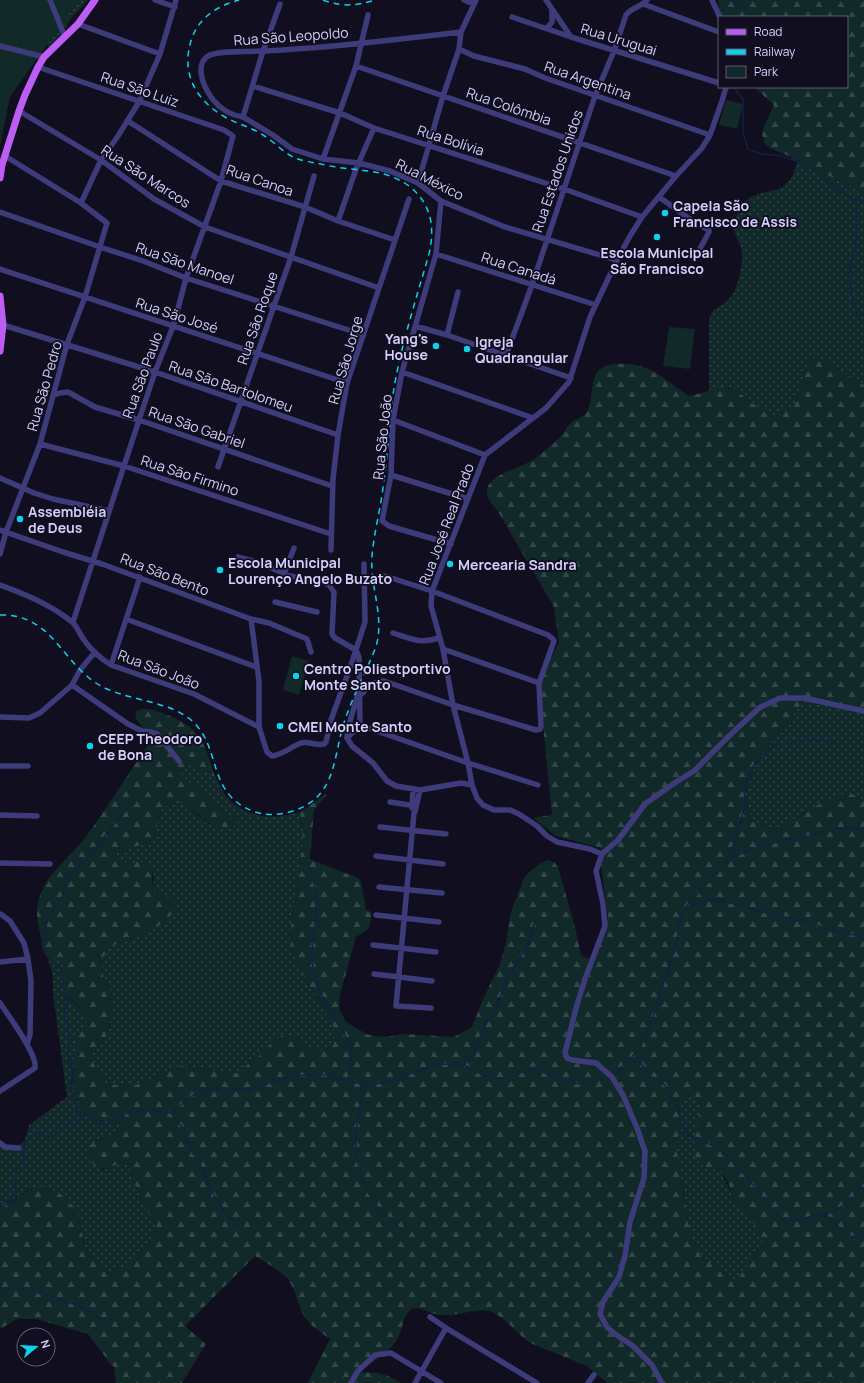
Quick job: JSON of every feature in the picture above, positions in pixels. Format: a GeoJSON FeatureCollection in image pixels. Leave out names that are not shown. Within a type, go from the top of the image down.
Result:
{"type":"FeatureCollection","features":[{"type":"Feature","properties":{"kind":"main road"},"geometry":{"type":"LineString","coordinates":[[0,178],[19,111],[38,67],[44,56],[78,24],[95,0]]}},
{"type":"Feature","properties":{"kind":"main road"},"geometry":{"type":"LineString","coordinates":[[0,296],[3,325],[0,351]]}},
{"type":"Feature","properties":{"kind":"street"},"geometry":{"type":"LineString","coordinates":[[50,0],[65,37]]}},
{"type":"Feature","properties":{"kind":"street"},"geometry":{"type":"LineString","coordinates":[[155,0],[175,7]]}},
{"type":"Feature","properties":{"kind":"street"},"geometry":{"type":"LineString","coordinates":[[5,156],[81,203],[101,160],[128,121],[139,102],[160,54],[176,0]]}},
{"type":"Feature","properties":{"kind":"street"},"geometry":{"type":"LineString","coordinates":[[418,183],[428,145],[459,49],[461,32],[475,2],[464,0]]}},
{"type":"Feature","properties":{"kind":"street"},"geometry":{"type":"LineString","coordinates":[[712,0],[720,16]]}},
{"type":"Feature","properties":{"kind":"street"},"geometry":{"type":"LineString","coordinates":[[548,1],[552,10],[571,37]]}},
{"type":"Feature","properties":{"kind":"street"},"geometry":{"type":"LineString","coordinates":[[645,2],[718,32]]}},
{"type":"Feature","properties":{"kind":"street","name":"Rua Estados Unidos"},"geometry":{"type":"LineString","coordinates":[[506,355],[532,285],[546,238],[595,96],[614,51],[626,15],[629,11],[645,2]]}},
{"type":"Feature","properties":{"kind":"street"},"geometry":{"type":"LineString","coordinates":[[243,117],[263,51],[280,4]]}},
{"type":"Feature","properties":{"kind":"street"},"geometry":{"type":"LineString","coordinates":[[547,28],[552,22],[552,10]]}},
{"type":"Feature","properties":{"kind":"street"},"geometry":{"type":"LineString","coordinates":[[323,158],[356,66],[368,15]]}},
{"type":"Feature","properties":{"kind":"street","name":"Rua Uruguai"},"geometry":{"type":"LineString","coordinates":[[512,17],[614,51],[718,83]]}},
{"type":"Feature","properties":{"kind":"street"},"geometry":{"type":"LineString","coordinates":[[78,24],[160,54]]}},
{"type":"Feature","properties":{"kind":"street","name":"Rua São Leopoldo"},"geometry":{"type":"LineString","coordinates":[[243,117],[225,111],[216,104],[209,94],[201,73],[201,65],[204,58],[209,54],[362,44],[461,32]]}},
{"type":"Feature","properties":{"kind":"street"},"geometry":{"type":"LineString","coordinates":[[0,46],[44,56]]}},
{"type":"Feature","properties":{"kind":"street","name":"Rua Argentina"},"geometry":{"type":"LineString","coordinates":[[459,49],[474,56],[525,69],[595,96],[710,135]]}},
{"type":"Feature","properties":{"kind":"street","name":"Rua Colômbia"},"geometry":{"type":"LineString","coordinates":[[356,66],[676,176]]}},
{"type":"Feature","properties":{"kind":"street","name":"Rua São Luiz"},"geometry":{"type":"LineString","coordinates":[[38,67],[224,130],[233,136]]}},
{"type":"Feature","properties":{"kind":"street","name":"Rua Bolívia"},"geometry":{"type":"LineString","coordinates":[[253,86],[340,113],[374,128],[564,189],[642,217]]}},
{"type":"Feature","properties":{"kind":"street","name":"Rua José Real Prado"},"geometry":{"type":"LineString","coordinates":[[602,854],[590,849],[557,842],[519,814],[510,810],[494,810],[483,805],[476,798],[453,705],[443,649],[431,606],[432,591],[485,455],[555,399],[569,382],[596,305],[617,260],[642,217],[676,176],[702,148],[710,135],[726,88]]}},
{"type":"Feature","properties":{"kind":"street","name":"Rua São Marcos"},"geometry":{"type":"LineString","coordinates":[[19,111],[101,160],[154,199],[205,227],[379,288]]}},
{"type":"Feature","properties":{"kind":"street","name":"Rua México"},"geometry":{"type":"LineString","coordinates":[[243,117],[273,135],[292,149],[323,158],[359,163],[390,171],[418,183],[441,201],[505,227],[617,260]]}},
{"type":"Feature","properties":{"kind":"street","name":"Rua Canoa"},"geometry":{"type":"LineString","coordinates":[[128,121],[221,181],[305,208],[395,240]]}},
{"type":"Feature","properties":{"kind":"street"},"geometry":{"type":"LineString","coordinates":[[338,221],[359,163],[374,128]]}},
{"type":"Feature","properties":{"kind":"street","name":"Rua São Paulo"},"geometry":{"type":"LineString","coordinates":[[73,622],[155,372],[173,325],[186,278],[221,181],[233,136]]}},
{"type":"Feature","properties":{"kind":"street","name":"Rua São Roque"},"geometry":{"type":"LineString","coordinates":[[218,467],[291,257],[314,176]]}},
{"type":"Feature","properties":{"kind":"street"},"geometry":{"type":"LineString","coordinates":[[659,197],[697,224],[709,230],[696,256]]}},
{"type":"Feature","properties":{"kind":"street","name":"Rua São Jorge"},"geometry":{"type":"LineString","coordinates":[[331,550],[332,486],[338,435],[348,383],[409,199]]}},
{"type":"Feature","properties":{"kind":"street","name":"Rua São João"},"geometry":{"type":"LineString","coordinates":[[441,201],[436,254],[402,372],[393,420],[391,475],[382,520],[389,526],[451,544]]}},
{"type":"Feature","properties":{"kind":"street","name":"Rua São Pedro"},"geometry":{"type":"LineString","coordinates":[[0,554],[3,531],[24,487],[40,444],[67,344],[85,297],[107,223],[81,203]]}},
{"type":"Feature","properties":{"kind":"street","name":"Rua São Manoel"},"geometry":{"type":"LineString","coordinates":[[0,212],[143,261],[186,278],[364,335]]}},
{"type":"Feature","properties":{"kind":"street","name":"Rua Canadá"},"geometry":{"type":"LineString","coordinates":[[436,254],[596,305]]}},
{"type":"Feature","properties":{"kind":"street","name":"Rua São José"},"geometry":{"type":"LineString","coordinates":[[0,268],[348,383]]}},
{"type":"Feature","properties":{"kind":"street"},"geometry":{"type":"LineString","coordinates":[[447,335],[458,292]]}},
{"type":"Feature","properties":{"kind":"street","name":"Rua São Bartolomeu"},"geometry":{"type":"LineString","coordinates":[[3,325],[155,372],[338,435]]}},
{"type":"Feature","properties":{"kind":"street"},"geometry":{"type":"LineString","coordinates":[[415,326],[447,335],[571,378]]}},
{"type":"Feature","properties":{"kind":"street"},"geometry":{"type":"LineString","coordinates":[[402,372],[533,418]]}},
{"type":"Feature","properties":{"kind":"street","name":"Rua São Gabriel"},"geometry":{"type":"LineString","coordinates":[[54,395],[68,392],[95,407],[139,420],[332,486]]}},
{"type":"Feature","properties":{"kind":"street"},"geometry":{"type":"LineString","coordinates":[[393,420],[485,455]]}},
{"type":"Feature","properties":{"kind":"street","name":"Rua São Firmino"},"geometry":{"type":"LineString","coordinates":[[40,444],[124,466],[331,534]]}},
{"type":"Feature","properties":{"kind":"street"},"geometry":{"type":"LineString","coordinates":[[391,475],[468,499]]}},
{"type":"Feature","properties":{"kind":"street"},"geometry":{"type":"LineString","coordinates":[[0,478],[24,487],[34,493],[53,499],[109,511]]}},
{"type":"Feature","properties":{"kind":"street","name":"Rua São Bento"},"geometry":{"type":"LineString","coordinates":[[3,531],[140,577],[251,619],[269,623],[307,639],[311,652]]}},
{"type":"Feature","properties":{"kind":"street"},"geometry":{"type":"LineString","coordinates":[[284,574],[294,548]]}},
{"type":"Feature","properties":{"kind":"street"},"geometry":{"type":"LineString","coordinates":[[238,557],[257,562],[295,578],[323,582],[329,585],[334,592],[332,634],[335,638],[356,650],[359,657],[360,725],[347,738]]}},
{"type":"Feature","properties":{"kind":"street"},"geometry":{"type":"LineString","coordinates":[[251,619],[259,681],[259,727],[267,752],[272,756],[286,752],[300,744],[306,743],[321,745],[326,742],[331,720],[365,622],[364,564]]}},
{"type":"Feature","properties":{"kind":"street"},"geometry":{"type":"LineString","coordinates":[[385,576],[432,591],[548,635],[554,641],[539,683],[540,730],[453,705],[384,681],[375,681],[360,693],[348,728],[347,738],[352,746],[373,763],[387,781],[396,786],[416,789],[460,783],[472,785]]}},
{"type":"Feature","properties":{"kind":"street"},"geometry":{"type":"LineString","coordinates":[[111,665],[140,577]]}},
{"type":"Feature","properties":{"kind":"street","name":"Rua São João"},"geometry":{"type":"LineString","coordinates":[[0,584],[41,602],[73,622],[83,639],[95,652],[111,665],[194,694],[259,727]]}},
{"type":"Feature","properties":{"kind":"street"},"geometry":{"type":"LineString","coordinates":[[275,602],[317,612]]}},
{"type":"Feature","properties":{"kind":"street"},"geometry":{"type":"LineString","coordinates":[[126,620],[256,667]]}},
{"type":"Feature","properties":{"kind":"street"},"geometry":{"type":"LineString","coordinates":[[393,633],[417,641],[427,642],[439,638]]}},
{"type":"Feature","properties":{"kind":"street"},"geometry":{"type":"LineString","coordinates":[[443,649],[539,683]]}},
{"type":"Feature","properties":{"kind":"street"},"geometry":{"type":"LineString","coordinates":[[0,717],[29,718],[40,713],[72,685],[80,670],[95,652]]}},
{"type":"Feature","properties":{"kind":"street"},"geometry":{"type":"LineString","coordinates":[[72,685],[128,724],[142,731],[157,734],[179,761]]}},
{"type":"Feature","properties":{"kind":"street"},"geometry":{"type":"LineString","coordinates":[[662,1383],[652,1366],[633,1346],[614,1334],[607,1327],[600,1314],[602,1302],[619,1277],[625,1256],[630,1222],[644,1178],[645,1151],[623,1095],[612,1077],[596,1063],[572,1060],[567,1058],[565,1053],[585,979],[605,926],[603,904],[596,872],[602,854],[618,840],[645,804],[694,771],[759,708],[780,698],[804,698],[864,711]]}},
{"type":"Feature","properties":{"kind":"street"},"geometry":{"type":"LineString","coordinates":[[360,725],[538,786]]}},
{"type":"Feature","properties":{"kind":"street"},"geometry":{"type":"LineString","coordinates":[[0,766],[28,766]]}},
{"type":"Feature","properties":{"kind":"street"},"geometry":{"type":"LineString","coordinates":[[416,789],[396,1006],[431,1008]]}},
{"type":"Feature","properties":{"kind":"street"},"geometry":{"type":"LineString","coordinates":[[390,802],[410,804],[414,806]]}},
{"type":"Feature","properties":{"kind":"street"},"geometry":{"type":"LineString","coordinates":[[0,815],[37,816]]}},
{"type":"Feature","properties":{"kind":"street"},"geometry":{"type":"LineString","coordinates":[[380,827],[446,834]]}},
{"type":"Feature","properties":{"kind":"street"},"geometry":{"type":"LineString","coordinates":[[376,856],[443,864]]}},
{"type":"Feature","properties":{"kind":"street"},"geometry":{"type":"LineString","coordinates":[[0,863],[50,864]]}},
{"type":"Feature","properties":{"kind":"street"},"geometry":{"type":"LineString","coordinates":[[379,887],[442,893]]}},
{"type":"Feature","properties":{"kind":"street"},"geometry":{"type":"LineString","coordinates":[[1,915],[10,921],[24,943],[28,959],[31,982],[30,1035],[27,1044]]}},
{"type":"Feature","properties":{"kind":"street"},"geometry":{"type":"LineString","coordinates":[[376,915],[439,922]]}},
{"type":"Feature","properties":{"kind":"street"},"geometry":{"type":"LineString","coordinates":[[373,944],[401,949],[436,952]]}},
{"type":"Feature","properties":{"kind":"street"},"geometry":{"type":"LineString","coordinates":[[0,962],[28,959]]}},
{"type":"Feature","properties":{"kind":"street"},"geometry":{"type":"LineString","coordinates":[[374,974],[432,981]]}},
{"type":"Feature","properties":{"kind":"street"},"geometry":{"type":"LineString","coordinates":[[0,1003],[27,1044],[35,1062],[35,1068],[0,1091]]}},
{"type":"Feature","properties":{"kind":"street"},"geometry":{"type":"LineString","coordinates":[[0,1143],[5,1147],[19,1148]]}},
{"type":"Feature","properties":{"kind":"street"},"geometry":{"type":"LineString","coordinates":[[430,1317],[537,1383]]}},
{"type":"Feature","properties":{"kind":"street"},"geometry":{"type":"LineString","coordinates":[[415,1383],[446,1328]]}},
{"type":"Feature","properties":{"kind":"street"},"geometry":{"type":"LineString","coordinates":[[350,1383],[358,1371],[375,1355],[391,1353],[441,1383]]}},
{"type":"Feature","properties":{"kind":"street"},"geometry":{"type":"LineString","coordinates":[[588,1383],[594,1375]]}},
{"type":"Feature","properties":{"kind":"green space"},"geometry":{"type":"Polygon","coordinates":[[[0,0],[79,0],[10,97],[0,146],[0,0]]]}},
{"type":"Feature","properties":{"kind":"green space"},"geometry":{"type":"Polygon","coordinates":[[[50,0],[88,0],[70,20],[52,51],[44,39],[50,0]]]}},
{"type":"Feature","properties":{"kind":"green space"},"geometry":{"type":"Polygon","coordinates":[[[718,0],[864,0],[864,195],[860,191],[813,168],[797,162],[791,157],[770,148],[765,144],[762,134],[763,129],[774,105],[755,88],[848,88],[848,16],[721,16],[718,0]]]}},
{"type":"Feature","properties":{"kind":"green space"},"geometry":{"type":"Polygon","coordinates":[[[726,100],[743,104],[737,129],[719,125],[726,100]]]}},
{"type":"Feature","properties":{"kind":"green space"},"geometry":{"type":"Polygon","coordinates":[[[797,162],[813,168],[860,191],[864,195],[864,385],[826,361],[815,358],[810,361],[794,406],[771,417],[735,390],[729,388],[709,391],[709,320],[713,311],[726,302],[732,295],[741,269],[741,248],[734,229],[739,210],[750,198],[758,194],[781,188],[793,175],[797,162]]]}},
{"type":"Feature","properties":{"kind":"green space"},"geometry":{"type":"Polygon","coordinates":[[[669,327],[695,329],[690,369],[663,366],[669,327]]]}},
{"type":"Feature","properties":{"kind":"green space"},"geometry":{"type":"Polygon","coordinates":[[[815,358],[820,358],[864,385],[864,710],[806,697],[794,713],[791,723],[772,743],[754,768],[745,795],[751,821],[774,829],[791,821],[819,804],[835,797],[850,794],[864,800],[864,1383],[607,1383],[587,1366],[530,1343],[492,1312],[481,1310],[441,1315],[415,1308],[409,1311],[405,1317],[398,1338],[392,1346],[358,1372],[378,1373],[388,1376],[401,1383],[308,1383],[330,1339],[315,1328],[305,1318],[292,1285],[286,1277],[255,1256],[185,1326],[206,1344],[182,1383],[116,1383],[114,1367],[109,1363],[88,1334],[36,1319],[17,1319],[0,1329],[0,1206],[36,1187],[45,1186],[58,1192],[74,1207],[78,1213],[84,1246],[106,1273],[122,1268],[152,1238],[157,1225],[144,1207],[132,1179],[129,1160],[109,1167],[98,1168],[94,1165],[91,1159],[89,1149],[92,1143],[115,1134],[125,1116],[102,1120],[92,1118],[84,1111],[74,1091],[72,1079],[76,1042],[88,1016],[65,993],[62,983],[62,963],[45,950],[39,929],[37,913],[39,900],[44,887],[51,876],[88,834],[148,745],[149,734],[137,720],[135,714],[136,711],[149,709],[175,718],[199,736],[204,744],[215,777],[187,764],[181,775],[238,822],[234,826],[227,828],[215,827],[176,799],[162,809],[154,837],[149,842],[115,854],[119,862],[145,862],[150,864],[153,869],[152,879],[154,891],[164,896],[179,899],[179,904],[171,915],[160,925],[146,933],[112,946],[101,959],[104,981],[109,988],[111,996],[110,1022],[105,1038],[90,1058],[106,1084],[133,1086],[181,1066],[237,1073],[265,1051],[269,1045],[279,1037],[285,1035],[292,1035],[319,1052],[334,1045],[334,1028],[300,969],[291,945],[290,933],[303,839],[300,812],[328,793],[314,810],[310,859],[358,878],[361,881],[366,910],[371,912],[370,925],[367,930],[356,937],[340,995],[339,1009],[346,1022],[366,1034],[387,1037],[403,1034],[454,1037],[472,1027],[484,997],[500,964],[506,942],[511,912],[524,878],[529,872],[541,863],[548,860],[554,862],[558,867],[575,927],[581,955],[594,961],[608,918],[601,865],[601,848],[556,836],[533,818],[552,815],[539,684],[559,643],[554,607],[489,499],[487,489],[491,482],[498,476],[537,457],[562,435],[570,424],[586,413],[590,403],[593,382],[597,372],[606,366],[613,364],[628,364],[647,368],[689,396],[723,388],[735,390],[771,417],[794,406],[810,361],[815,358]],[[693,1094],[680,1105],[677,1151],[690,1233],[701,1256],[735,1283],[764,1240],[752,1221],[737,1206],[724,1176],[718,1171],[700,1165],[696,1158],[694,1145],[701,1104],[693,1094]]]}},
{"type":"Feature","properties":{"kind":"green space","name":"Centro Poliestportivo Monte Santo"},"geometry":{"type":"Polygon","coordinates":[[[292,656],[309,661],[299,695],[283,690],[292,656]]]}},
{"type":"Feature","properties":{"kind":"green space"},"geometry":{"type":"Polygon","coordinates":[[[806,696],[864,710],[864,800],[852,795],[831,798],[774,829],[751,821],[745,795],[754,768],[772,743],[791,723],[794,713],[806,696]]]}},
{"type":"Feature","properties":{"kind":"green space"},"geometry":{"type":"Polygon","coordinates":[[[187,764],[213,775],[223,792],[234,804],[251,813],[270,817],[290,815],[300,812],[303,839],[290,933],[291,945],[300,969],[334,1028],[334,1045],[319,1052],[298,1038],[285,1035],[279,1037],[269,1045],[265,1051],[237,1073],[181,1066],[133,1086],[106,1084],[90,1058],[105,1038],[110,1022],[111,996],[109,988],[104,981],[101,959],[112,946],[146,933],[160,925],[179,904],[178,899],[164,896],[154,891],[153,869],[130,862],[119,862],[115,854],[149,842],[154,837],[162,809],[176,799],[208,823],[222,828],[234,826],[235,818],[227,814],[181,775],[187,764]]]}},
{"type":"Feature","properties":{"kind":"green space"},"geometry":{"type":"Polygon","coordinates":[[[45,950],[62,963],[68,997],[88,1016],[78,1037],[71,1081],[77,1100],[106,1119],[125,1116],[115,1134],[98,1140],[102,1170],[129,1160],[132,1179],[144,1207],[157,1225],[152,1238],[122,1268],[106,1273],[84,1246],[80,1221],[31,1189],[0,1206],[0,1144],[17,1146],[22,1143],[25,1140],[29,1125],[67,1097],[53,993],[52,971],[45,950]]]}},
{"type":"Feature","properties":{"kind":"green space"},"geometry":{"type":"Polygon","coordinates":[[[693,1093],[701,1104],[704,1167],[714,1169],[722,1174],[734,1199],[742,1211],[753,1222],[764,1240],[735,1284],[720,1270],[701,1256],[690,1233],[677,1151],[680,1105],[693,1093]]]}},
{"type":"Feature","properties":{"kind":"waterway"},"geometry":{"type":"LineString","coordinates":[[733,0],[750,16]]}},
{"type":"Feature","properties":{"kind":"waterway"},"geometry":{"type":"LineString","coordinates":[[735,88],[743,99],[743,133],[748,149],[761,154],[782,156],[796,161],[821,173],[836,189],[847,196],[864,203]]}},
{"type":"Feature","properties":{"kind":"waterway"},"geometry":{"type":"LineString","coordinates":[[856,200],[858,213],[857,231],[855,249],[850,267],[850,282],[854,305],[864,326]]}},
{"type":"Feature","properties":{"kind":"waterway"},"geometry":{"type":"LineString","coordinates":[[730,857],[743,811],[746,784],[749,774],[762,755],[769,749],[788,742],[816,741],[842,744]]}},
{"type":"Feature","properties":{"kind":"waterway"},"geometry":{"type":"LineString","coordinates":[[78,1116],[70,1088],[72,1073],[68,1051],[71,1040],[64,1014],[67,1004],[63,978],[61,970],[52,963],[44,951],[42,944],[45,936],[47,920],[63,895],[66,881],[71,874],[86,860],[134,799]]}},
{"type":"Feature","properties":{"kind":"waterway"},"geometry":{"type":"LineString","coordinates":[[616,1072],[640,1048],[653,1017],[677,940],[679,923],[685,908],[730,858],[756,848],[785,840],[843,828],[864,828]]}},
{"type":"Feature","properties":{"kind":"waterway"},"geometry":{"type":"LineString","coordinates":[[308,866],[316,892],[316,915],[312,963],[317,983],[324,1000],[347,1039],[350,1047],[352,1062],[347,1081]]}},
{"type":"Feature","properties":{"kind":"waterway"},"geometry":{"type":"LineString","coordinates":[[686,908],[705,901],[720,900],[775,915],[810,922],[825,929],[855,935],[864,935]]}},
{"type":"Feature","properties":{"kind":"waterway"},"geometry":{"type":"LineString","coordinates":[[464,1065],[474,1052],[485,1025],[495,1011],[509,974],[527,946],[535,921]]}},
{"type":"Feature","properties":{"kind":"waterway"},"geometry":{"type":"LineString","coordinates":[[629,1060],[640,1062],[650,1076],[665,1085],[677,1107],[684,1132],[691,1137],[723,1151],[751,1182],[772,1210],[779,1216],[786,1221],[795,1221],[820,1214],[826,1215],[847,1235],[864,1239]]}},
{"type":"Feature","properties":{"kind":"waterway"},"geometry":{"type":"LineString","coordinates":[[0,1208],[17,1199],[14,1178],[17,1170],[24,1161],[23,1153],[25,1145],[30,1138],[37,1133],[49,1138],[52,1137],[59,1130],[83,1114],[88,1115],[102,1125],[114,1122],[123,1115],[137,1110],[171,1113],[192,1096],[209,1090],[230,1091],[254,1088],[286,1078],[316,1074],[332,1076],[347,1081],[364,1084],[382,1083],[440,1064],[464,1065],[487,1077],[504,1079],[535,1067],[558,1079],[571,1083],[583,1083],[602,1078]]}},
{"type":"Feature","properties":{"kind":"waterway"},"geometry":{"type":"LineString","coordinates":[[364,1084],[358,1117],[356,1140],[358,1163],[364,1185],[376,1205],[404,1233]]}},
{"type":"Feature","properties":{"kind":"waterway"},"geometry":{"type":"LineString","coordinates":[[171,1113],[182,1127],[191,1150],[199,1162],[216,1199],[239,1227]]}},
{"type":"Feature","properties":{"kind":"waterway"},"geometry":{"type":"LineString","coordinates":[[826,1215],[851,1200],[857,1194],[864,1181]]}},
{"type":"Feature","properties":{"kind":"waterway"},"geometry":{"type":"LineString","coordinates":[[0,1293],[13,1288],[49,1295],[79,1306],[107,1322]]}},
{"type":"Feature","properties":{"kind":"railway"},"geometry":{"type":"LineString","coordinates":[[0,615],[17,617],[31,622],[43,630],[73,662],[96,683],[107,689],[169,708],[181,713],[191,720],[201,731],[207,743],[221,782],[228,794],[239,804],[255,812],[265,814],[279,814],[293,811],[308,804],[319,795],[327,784],[336,757],[342,728],[357,689],[374,652],[378,638],[379,628],[372,566],[373,547],[383,488],[395,382],[408,327],[429,254],[432,235],[430,217],[423,201],[417,193],[401,181],[377,172],[333,167],[304,161],[293,157],[263,135],[234,122],[214,110],[198,93],[189,73],[188,62],[189,50],[195,30],[211,13],[224,5],[239,0]]}},
{"type":"Feature","properties":{"kind":"railway"},"geometry":{"type":"LineString","coordinates":[[323,0],[343,5],[362,4],[375,0]]}},
{"type":"Feature","properties":{"kind":"place","name":"Capela São Francisco de Assis"},"geometry":{"type":"Point","coordinates":[665,213]}},
{"type":"Feature","properties":{"kind":"place","name":"Escola Municipal São Francisco"},"geometry":{"type":"Point","coordinates":[657,237]}},
{"type":"Feature","properties":{"kind":"place","name":"Yang's House"},"geometry":{"type":"Point","coordinates":[436,346]}},
{"type":"Feature","properties":{"kind":"place","name":"Igreja Quadrangular"},"geometry":{"type":"Point","coordinates":[467,349]}},
{"type":"Feature","properties":{"kind":"place","name":"Assembléia de Deus"},"geometry":{"type":"Point","coordinates":[20,519]}},
{"type":"Feature","properties":{"kind":"place","name":"Mercearia Sandra"},"geometry":{"type":"Point","coordinates":[450,564]}},
{"type":"Feature","properties":{"kind":"place","name":"Escola Municipal Lourenço Angelo Buzato"},"geometry":{"type":"Point","coordinates":[220,570]}},
{"type":"Feature","properties":{"kind":"place","name":"Centro Poliestportivo Monte Santo"},"geometry":{"type":"Point","coordinates":[296,676]}},
{"type":"Feature","properties":{"kind":"place","name":"CMEI Monte Santo"},"geometry":{"type":"Point","coordinates":[280,726]}},
{"type":"Feature","properties":{"kind":"place","name":"CEEP Theodoro de Bona"},"geometry":{"type":"Point","coordinates":[90,746]}}]}
